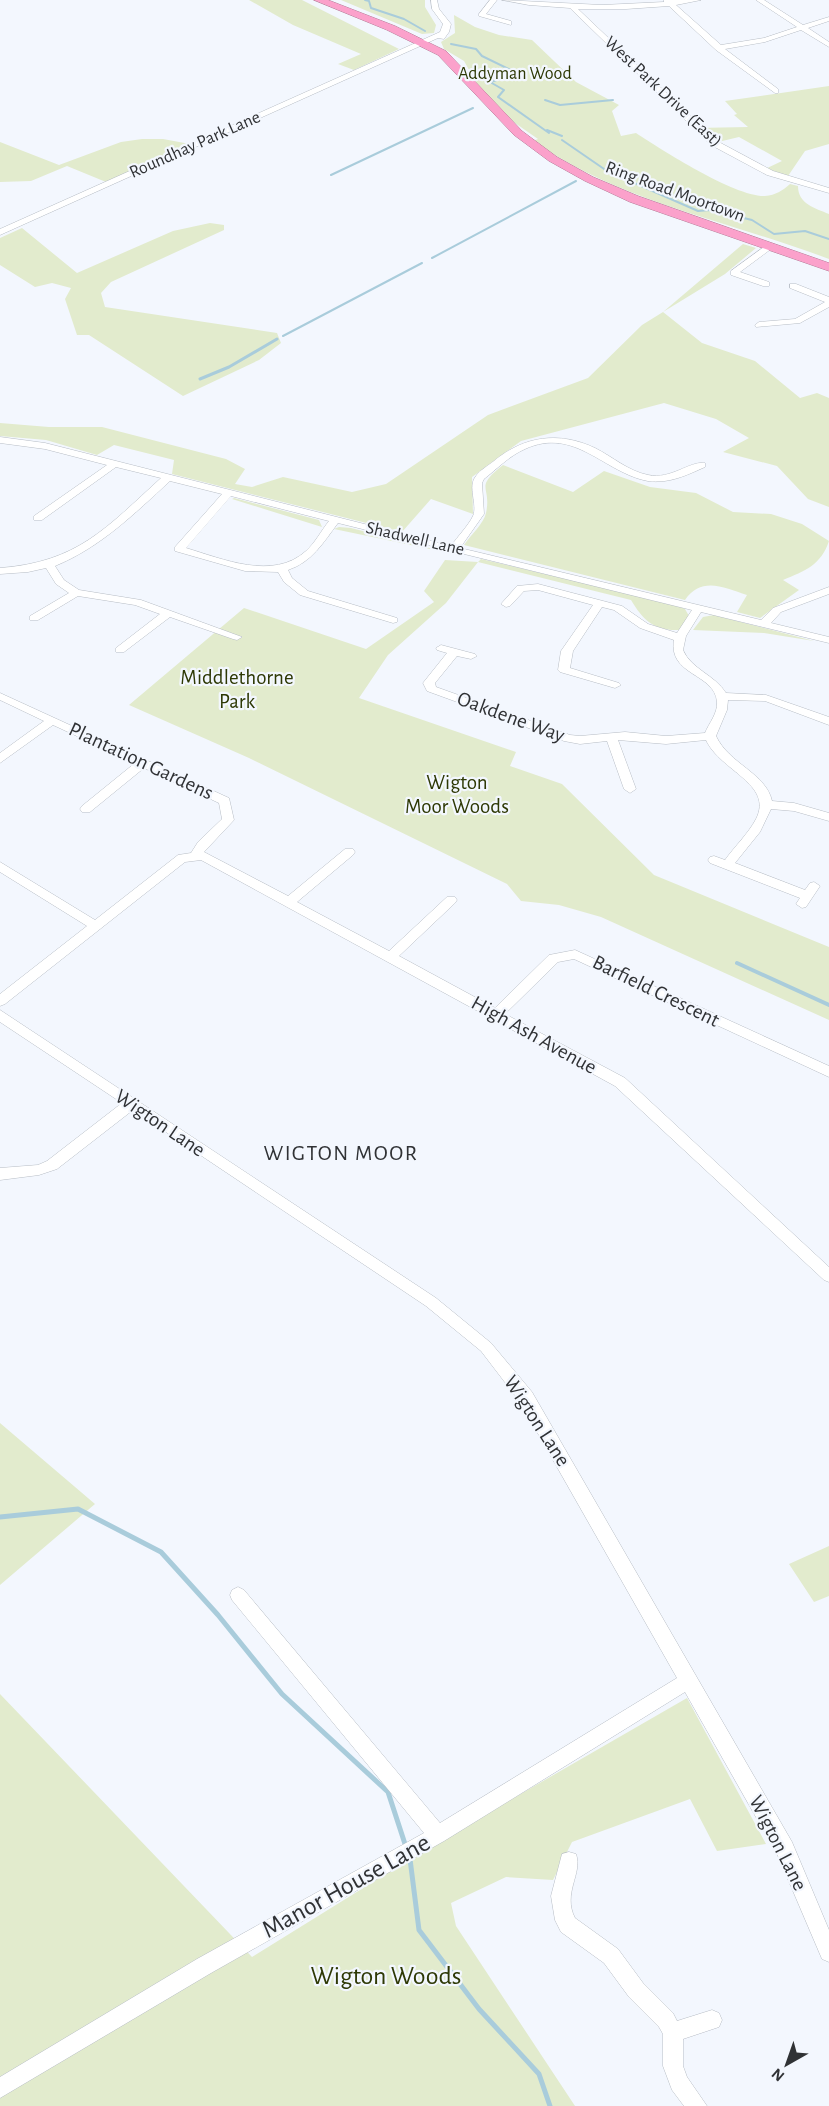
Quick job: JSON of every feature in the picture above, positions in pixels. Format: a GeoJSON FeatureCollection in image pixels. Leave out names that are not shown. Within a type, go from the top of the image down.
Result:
{"type":"FeatureCollection","features":[{"type":"Feature","properties":{"kind":"highway","name":"Ring Road Moortown"},"geometry":{"type":"LineString","coordinates":[[319,0],[421,46],[467,81],[518,133],[578,173],[634,199],[829,267]]}},
{"type":"Feature","properties":{"kind":"street"},"geometry":{"type":"LineString","coordinates":[[421,46],[445,32],[447,24],[436,9],[434,0]]}},
{"type":"Feature","properties":{"kind":"street"},"geometry":{"type":"LineString","coordinates":[[494,0],[481,15],[508,23]]}},
{"type":"Feature","properties":{"kind":"street"},"geometry":{"type":"LineString","coordinates":[[505,0],[572,7],[698,0]]}},
{"type":"Feature","properties":{"kind":"street"},"geometry":{"type":"LineString","coordinates":[[759,0],[805,27],[829,45]]}},
{"type":"Feature","properties":{"kind":"street"},"geometry":{"type":"LineString","coordinates":[[668,2],[719,48],[776,91]]}},
{"type":"Feature","properties":{"kind":"street","name":"West Park Drive (East)"},"geometry":{"type":"LineString","coordinates":[[572,7],[714,143],[770,173],[829,191]]}},
{"type":"Feature","properties":{"kind":"street"},"geometry":{"type":"LineString","coordinates":[[719,48],[765,40],[829,19]]}},
{"type":"Feature","properties":{"kind":"street","name":"Roundhay Park Lane"},"geometry":{"type":"LineString","coordinates":[[0,232],[421,46]]}},
{"type":"Feature","properties":{"kind":"street"},"geometry":{"type":"LineString","coordinates":[[766,284],[734,273],[771,246]]}},
{"type":"Feature","properties":{"kind":"street"},"geometry":{"type":"LineString","coordinates":[[794,286],[829,302]]}},
{"type":"Feature","properties":{"kind":"street"},"geometry":{"type":"LineString","coordinates":[[759,325],[797,321],[829,302]]}},
{"type":"Feature","properties":{"kind":"street","name":"Shadwell Lane"},"geometry":{"type":"LineString","coordinates":[[0,440],[45,447],[454,549],[465,556],[699,608],[829,640]]}},
{"type":"Feature","properties":{"kind":"street"},"geometry":{"type":"LineString","coordinates":[[454,549],[479,514],[477,483],[480,477],[523,446],[549,440],[577,442],[601,454],[629,474],[654,480],[683,476],[702,465]]}},
{"type":"Feature","properties":{"kind":"street"},"geometry":{"type":"LineString","coordinates":[[38,518],[114,464]]}},
{"type":"Feature","properties":{"kind":"street"},"geometry":{"type":"LineString","coordinates":[[0,571],[50,566],[61,562],[96,541],[168,477]]}},
{"type":"Feature","properties":{"kind":"street"},"geometry":{"type":"LineString","coordinates":[[229,492],[178,549],[243,567],[281,567],[309,554],[335,520]]}},
{"type":"Feature","properties":{"kind":"street"},"geometry":{"type":"LineString","coordinates":[[50,566],[60,582],[75,593],[137,602],[237,636]]}},
{"type":"Feature","properties":{"kind":"street"},"geometry":{"type":"LineString","coordinates":[[281,567],[288,580],[304,593],[393,620]]}},
{"type":"Feature","properties":{"kind":"street"},"geometry":{"type":"LineString","coordinates":[[506,604],[517,591],[532,586],[627,612],[644,626],[680,638]]}},
{"type":"Feature","properties":{"kind":"street"},"geometry":{"type":"LineString","coordinates":[[763,624],[777,610],[829,590]]}},
{"type":"Feature","properties":{"kind":"street"},"geometry":{"type":"LineString","coordinates":[[34,618],[75,593]]}},
{"type":"Feature","properties":{"kind":"street"},"geometry":{"type":"LineString","coordinates":[[600,603],[567,651],[564,670],[615,685]]}},
{"type":"Feature","properties":{"kind":"street"},"geometry":{"type":"LineString","coordinates":[[699,608],[678,643],[682,658],[715,683],[723,696],[723,704],[710,736],[716,751],[723,759],[757,782],[764,791],[768,805],[758,824],[720,862],[808,895]]}},
{"type":"Feature","properties":{"kind":"street"},"geometry":{"type":"LineString","coordinates":[[120,650],[167,614]]}},
{"type":"Feature","properties":{"kind":"street","name":"Oakdene Way"},"geometry":{"type":"LineString","coordinates":[[441,648],[471,656]]}},
{"type":"Feature","properties":{"kind":"street","name":"Oakdene Way"},"geometry":{"type":"LineString","coordinates":[[454,652],[429,683],[431,689],[567,738],[580,740],[611,737],[666,740],[710,736]]}},
{"type":"Feature","properties":{"kind":"street","name":"Plantation Gardens"},"geometry":{"type":"LineString","coordinates":[[0,696],[225,801],[228,820],[202,845],[196,855],[182,858],[0,1001]]}},
{"type":"Feature","properties":{"kind":"street"},"geometry":{"type":"LineString","coordinates":[[723,696],[766,698],[829,721]]}},
{"type":"Feature","properties":{"kind":"street"},"geometry":{"type":"LineString","coordinates":[[0,759],[52,720]]}},
{"type":"Feature","properties":{"kind":"street"},"geometry":{"type":"LineString","coordinates":[[611,737],[630,789]]}},
{"type":"Feature","properties":{"kind":"street"},"geometry":{"type":"LineString","coordinates":[[86,809],[144,762]]}},
{"type":"Feature","properties":{"kind":"street"},"geometry":{"type":"LineString","coordinates":[[768,805],[794,807],[829,817]]}},
{"type":"Feature","properties":{"kind":"street"},"geometry":{"type":"LineString","coordinates":[[289,902],[349,852]]}},
{"type":"Feature","properties":{"kind":"street","name":"High Ash Avenue"},"geometry":{"type":"LineString","coordinates":[[196,855],[209,859],[620,1082],[829,1276]]}},
{"type":"Feature","properties":{"kind":"street"},"geometry":{"type":"LineString","coordinates":[[0,866],[96,926]]}},
{"type":"Feature","properties":{"kind":"street"},"geometry":{"type":"LineString","coordinates":[[390,957],[451,900]]}},
{"type":"Feature","properties":{"kind":"street","name":"Barfield Crescent"},"geometry":{"type":"LineString","coordinates":[[496,1014],[554,958],[574,954],[829,1072]]}},
{"type":"Feature","properties":{"kind":"street","name":"Wigton Lane"},"geometry":{"type":"LineString","coordinates":[[0,1015],[431,1302],[486,1347],[526,1396],[785,1849],[829,1952]]}},
{"type":"Feature","properties":{"kind":"street"},"geometry":{"type":"LineString","coordinates":[[0,1174],[39,1170],[52,1165],[131,1104]]}},
{"type":"Feature","properties":{"kind":"street"},"geometry":{"type":"LineString","coordinates":[[238,1594],[438,1835]]}},
{"type":"Feature","properties":{"kind":"street","name":"Manor House Lane"},"geometry":{"type":"LineString","coordinates":[[0,2088],[213,1960],[438,1835],[688,1680]]}},
{"type":"Feature","properties":{"kind":"street"},"geometry":{"type":"LineString","coordinates":[[569,1861],[560,1896],[562,1913],[568,1925],[611,1956],[673,2032],[673,2066],[679,2083],[697,2106]]}},
{"type":"Feature","properties":{"kind":"street"},"geometry":{"type":"LineString","coordinates":[[673,2032],[712,2020]]}},
{"type":"Feature","properties":{"kind":"green space"},"geometry":{"type":"Polygon","coordinates":[[[249,0],[302,0],[399,49],[354,70],[338,64],[361,54],[293,25],[249,0]]]}},
{"type":"Feature","properties":{"kind":"green space"},"geometry":{"type":"Polygon","coordinates":[[[341,0],[425,0],[425,7],[436,25],[434,33],[422,34],[341,0]]]}},
{"type":"Feature","properties":{"kind":"green space","name":"Addyman Wood"},"geometry":{"type":"Polygon","coordinates":[[[454,15],[475,27],[499,35],[532,40],[576,82],[619,105],[612,111],[621,136],[636,133],[718,181],[752,194],[765,196],[779,192],[790,184],[798,186],[804,201],[829,214],[829,259],[640,196],[567,162],[533,141],[538,139],[515,123],[481,91],[464,61],[444,49],[441,42],[455,33],[454,15]]]}},
{"type":"Feature","properties":{"kind":"green space"},"geometry":{"type":"Polygon","coordinates":[[[829,86],[829,144],[805,151],[788,176],[763,170],[782,161],[739,137],[714,143],[696,128],[748,127],[734,115],[737,114],[725,101],[829,86]]]}},
{"type":"Feature","properties":{"kind":"green space"},"geometry":{"type":"Polygon","coordinates":[[[163,139],[190,144],[106,182],[67,166],[31,181],[0,182],[0,142],[59,165],[121,142],[163,139]]]}},
{"type":"Feature","properties":{"kind":"green space"},"geometry":{"type":"Polygon","coordinates":[[[210,223],[224,225],[224,230],[111,282],[101,293],[105,307],[277,333],[281,343],[259,360],[183,396],[89,335],[77,335],[65,299],[71,288],[52,283],[35,287],[0,265],[0,238],[22,228],[77,273],[173,231],[210,223]]]}},
{"type":"Feature","properties":{"kind":"green space"},"geometry":{"type":"Polygon","coordinates":[[[743,244],[756,248],[725,274],[663,312],[743,244]]]}},
{"type":"Feature","properties":{"kind":"green space"},"geometry":{"type":"Polygon","coordinates":[[[663,312],[702,343],[755,361],[800,398],[817,393],[829,398],[829,507],[808,499],[777,466],[723,452],[749,438],[716,419],[664,403],[521,441],[472,477],[473,514],[431,499],[402,532],[172,474],[174,460],[114,445],[97,455],[46,440],[0,436],[0,423],[49,427],[102,427],[226,459],[245,469],[235,484],[252,487],[283,477],[352,492],[386,484],[488,415],[588,378],[642,325],[663,312]]]}},
{"type":"Feature","properties":{"kind":"green space"},"geometry":{"type":"Polygon","coordinates":[[[503,465],[573,492],[604,471],[650,487],[696,493],[733,512],[771,514],[802,524],[829,541],[817,562],[783,580],[799,590],[760,618],[737,612],[747,595],[721,587],[698,588],[685,600],[464,545],[485,517],[486,483],[503,465]]]}},
{"type":"Feature","properties":{"kind":"green space"},"geometry":{"type":"Polygon","coordinates":[[[232,499],[319,520],[322,527],[232,499]]]}},
{"type":"Feature","properties":{"kind":"green space"},"geometry":{"type":"Polygon","coordinates":[[[351,528],[449,553],[334,529],[351,528]]]}},
{"type":"Feature","properties":{"kind":"green space"},"geometry":{"type":"Polygon","coordinates":[[[481,559],[676,605],[685,609],[689,616],[679,630],[663,629],[645,619],[631,600],[478,562],[481,559]]]}},
{"type":"Feature","properties":{"kind":"green space","name":"Wigton Moor Woods"},"geometry":{"type":"Polygon","coordinates":[[[445,560],[478,562],[446,603],[388,655],[359,698],[516,752],[510,766],[562,784],[654,875],[829,947],[829,1020],[601,917],[559,905],[521,901],[507,884],[249,758],[129,705],[244,608],[366,649],[434,602],[424,591],[445,560]]]}},
{"type":"Feature","properties":{"kind":"green space"},"geometry":{"type":"Polygon","coordinates":[[[714,615],[814,641],[764,633],[693,630],[703,617],[714,615]]]}},
{"type":"Feature","properties":{"kind":"green space"},"geometry":{"type":"Polygon","coordinates":[[[0,1423],[95,1504],[0,1585],[0,1423]]]}},
{"type":"Feature","properties":{"kind":"green space"},"geometry":{"type":"Polygon","coordinates":[[[829,1546],[829,1596],[814,1602],[789,1564],[829,1546]]]}},
{"type":"Feature","properties":{"kind":"green space","name":"Wigton Woods"},"geometry":{"type":"Polygon","coordinates":[[[0,1694],[252,1957],[439,1841],[687,1698],[766,1844],[717,1851],[690,1799],[572,1842],[553,1880],[506,1877],[451,1903],[456,1926],[575,2106],[0,2106],[0,1694]]]}},
{"type":"Feature","properties":{"kind":"waterway"},"geometry":{"type":"LineString","coordinates":[[365,0],[369,1],[371,8],[404,19],[425,31]]}},
{"type":"Feature","properties":{"kind":"waterway"},"geometry":{"type":"LineString","coordinates":[[451,44],[476,49],[482,56],[513,71],[505,78],[490,82],[504,90],[498,97],[549,133]]}},
{"type":"Feature","properties":{"kind":"waterway"},"geometry":{"type":"LineString","coordinates":[[545,100],[560,105],[613,100]]}},
{"type":"Feature","properties":{"kind":"waterway"},"geometry":{"type":"LineString","coordinates":[[331,175],[473,108]]}},
{"type":"Feature","properties":{"kind":"waterway"},"geometry":{"type":"LineString","coordinates":[[547,130],[562,136]]}},
{"type":"Feature","properties":{"kind":"waterway"},"geometry":{"type":"LineString","coordinates":[[562,140],[607,171],[698,211],[710,210],[752,220],[774,234],[805,231],[829,239]]}},
{"type":"Feature","properties":{"kind":"waterway"},"geometry":{"type":"LineString","coordinates":[[432,258],[576,181]]}},
{"type":"Feature","properties":{"kind":"waterway"},"geometry":{"type":"LineString","coordinates":[[283,336],[422,263]]}},
{"type":"Feature","properties":{"kind":"waterway"},"geometry":{"type":"LineString","coordinates":[[200,379],[229,367],[277,339]]}},
{"type":"Feature","properties":{"kind":"waterway"},"geometry":{"type":"LineString","coordinates":[[737,963],[829,1005]]}},
{"type":"Feature","properties":{"kind":"waterway"},"geometry":{"type":"LineString","coordinates":[[0,1517],[78,1509],[161,1552],[218,1615],[282,1694],[388,1792],[405,1844]]}},
{"type":"Feature","properties":{"kind":"waterway"},"geometry":{"type":"LineString","coordinates":[[410,1859],[419,1930],[479,2009],[539,2074],[550,2106]]}},
{"type":"Feature","properties":{"kind":"district","name":"WIGTON MOOR"},"geometry":{"type":"Point","coordinates":[341,1153]}},
{"type":"Feature","properties":{"kind":"park label","name":"Middlethorne Park"},"geometry":{"type":"Point","coordinates":[237,689]}}]}
